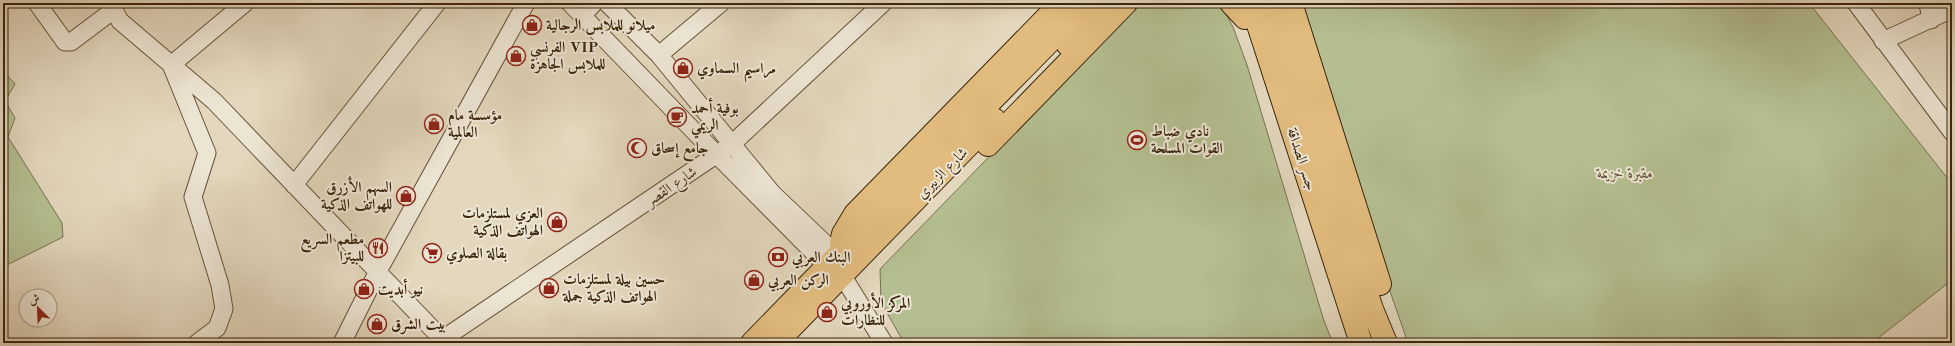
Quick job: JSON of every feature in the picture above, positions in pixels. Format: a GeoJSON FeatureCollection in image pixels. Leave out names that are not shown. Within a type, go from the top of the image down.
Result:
{"type":"FeatureCollection","features":[{"type":"Feature","properties":{"kind":"main road"},"geometry":{"type":"LineString","coordinates":[[1060,3],[855,214],[843,234],[835,265],[877,259],[1126,3]]}},
{"type":"Feature","properties":{"kind":"main road","name":"شارع الزبيري"},"geometry":{"type":"LineString","coordinates":[[776,343],[835,265],[1087,3]]}},
{"type":"Feature","properties":{"kind":"main road","name":"شارع الزبيري"},"geometry":{"type":"LineString","coordinates":[[752,343],[783,311],[835,265],[1109,3]]}},
{"type":"Feature","properties":{"kind":"main road","name":"جسر الصداقة"},"geometry":{"type":"LineString","coordinates":[[1272,3],[1362,313]]}},
{"type":"Feature","properties":{"kind":"main road"},"geometry":{"type":"LineString","coordinates":[[1291,3],[1391,319],[1396,343]]}},
{"type":"Feature","properties":{"kind":"main road"},"geometry":{"type":"LineString","coordinates":[[1242,7],[1346,343]]}},
{"type":"Feature","properties":{"kind":"main road","name":"جسر الصداقة"},"geometry":{"type":"LineString","coordinates":[[1242,7],[1362,313]]}},
{"type":"Feature","properties":{"kind":"main road","name":"شارع الزبيري"},"geometry":{"type":"LineString","coordinates":[[738,343],[783,311]]}},
{"type":"Feature","properties":{"kind":"main road"},"geometry":{"type":"LineString","coordinates":[[1361,343],[1362,313]]}},
{"type":"Feature","properties":{"kind":"main road"},"geometry":{"type":"LineString","coordinates":[[1362,313],[1386,343]]}},
{"type":"Feature","properties":{"kind":"street"},"geometry":{"type":"LineString","coordinates":[[37,3],[65,42],[71,42],[111,12],[115,12],[120,21],[214,101],[440,341]]}},
{"type":"Feature","properties":{"kind":"street"},"geometry":{"type":"LineString","coordinates":[[171,65],[245,3]]}},
{"type":"Feature","properties":{"kind":"street"},"geometry":{"type":"LineString","coordinates":[[294,185],[437,3]]}},
{"type":"Feature","properties":{"kind":"street"},"geometry":{"type":"LineString","coordinates":[[342,343],[377,273],[526,3]]}},
{"type":"Feature","properties":{"kind":"street"},"geometry":{"type":"LineString","coordinates":[[570,3],[717,156],[835,265]]}},
{"type":"Feature","properties":{"kind":"street"},"geometry":{"type":"LineString","coordinates":[[582,16],[594,3]]}},
{"type":"Feature","properties":{"kind":"street"},"geometry":{"type":"LineString","coordinates":[[607,3],[658,55],[772,193],[835,265],[884,343]]}},
{"type":"Feature","properties":{"kind":"street"},"geometry":{"type":"LineString","coordinates":[[658,55],[721,3]]}},
{"type":"Feature","properties":{"kind":"street"},"geometry":{"type":"LineString","coordinates":[[1856,3],[1952,132]]}},
{"type":"Feature","properties":{"kind":"street"},"geometry":{"type":"LineString","coordinates":[[1928,3],[1931,20]]}},
{"type":"Feature","properties":{"kind":"street","name":"شارع القصر"},"geometry":{"type":"LineString","coordinates":[[440,341],[717,156],[732,144],[878,5]]}},
{"type":"Feature","properties":{"kind":"street"},"geometry":{"type":"LineString","coordinates":[[1883,41],[1952,9]]}},
{"type":"Feature","properties":{"kind":"street"},"geometry":{"type":"LineString","coordinates":[[171,65],[207,153],[193,197],[220,285],[224,309],[217,328],[197,343]]}},
{"type":"Feature","properties":{"kind":"green space","name":"نادي ضباط القوات المسلحة"},"geometry":{"type":"Polygon","coordinates":[[[1141,3],[1220,3],[1233,27],[1247,65],[1324,321],[1333,343],[904,343],[881,302],[880,269],[1118,24],[1141,3]]]}},
{"type":"Feature","properties":{"kind":"green space","name":"مقبرة خزيمة"},"geometry":{"type":"Polygon","coordinates":[[[1299,3],[1809,3],[1952,184],[1952,280],[1872,343],[1408,343],[1345,162],[1299,3]]]}},
{"type":"Feature","properties":{"kind":"green space"},"geometry":{"type":"Polygon","coordinates":[[[3,71],[15,84],[5,101],[15,118],[8,137],[62,223],[63,237],[3,267],[3,71]]]}},
{"type":"Feature","properties":{"kind":"place","name":"ميلانو للملابس الرجالية"},"geometry":{"type":"Point","coordinates":[532,25]}},
{"type":"Feature","properties":{"kind":"place","name":"الفرنسي VIP للملابس الجاهزة"},"geometry":{"type":"Point","coordinates":[516,56]}},
{"type":"Feature","properties":{"kind":"place","name":"مراسيم السماوي"},"geometry":{"type":"Point","coordinates":[683,68]}},
{"type":"Feature","properties":{"kind":"place","name":"بوفية أحمد الريمي"},"geometry":{"type":"Point","coordinates":[677,117]}},
{"type":"Feature","properties":{"kind":"place","name":"مؤسسة مام العالمية"},"geometry":{"type":"Point","coordinates":[434,124]}},
{"type":"Feature","properties":{"kind":"place","name":"نادي ضباط القوات المسلحة"},"geometry":{"type":"Point","coordinates":[1137,140]}},
{"type":"Feature","properties":{"kind":"place","name":"جامع إسحاق"},"geometry":{"type":"Point","coordinates":[637,148]}},
{"type":"Feature","properties":{"kind":"place","name":"السهم الأزرق للهواتف الذكية"},"geometry":{"type":"Point","coordinates":[406,196]}},
{"type":"Feature","properties":{"kind":"place","name":"العزي لمستلزمات الهواتف الذكية"},"geometry":{"type":"Point","coordinates":[557,222]}},
{"type":"Feature","properties":{"kind":"place","name":"مطعم السريع للبيتزا"},"geometry":{"type":"Point","coordinates":[378,248]}},
{"type":"Feature","properties":{"kind":"place","name":"بقالة الصلوي"},"geometry":{"type":"Point","coordinates":[432,253]}},
{"type":"Feature","properties":{"kind":"place","name":"البنك العربي"},"geometry":{"type":"Point","coordinates":[778,257]}},
{"type":"Feature","properties":{"kind":"place","name":"الركن العربي"},"geometry":{"type":"Point","coordinates":[754,280]}},
{"type":"Feature","properties":{"kind":"place","name":"حسين بيلة لمستلزمات الهواتف الذكية جملة"},"geometry":{"type":"Point","coordinates":[549,288]}},
{"type":"Feature","properties":{"kind":"place","name":"نيو أبديت"},"geometry":{"type":"Point","coordinates":[364,289]}},
{"type":"Feature","properties":{"kind":"place","name":"المركز الأوروبي للنظارات"},"geometry":{"type":"Point","coordinates":[827,312]}},
{"type":"Feature","properties":{"kind":"place","name":"بيت الشرق"},"geometry":{"type":"Point","coordinates":[377,324]}}]}
